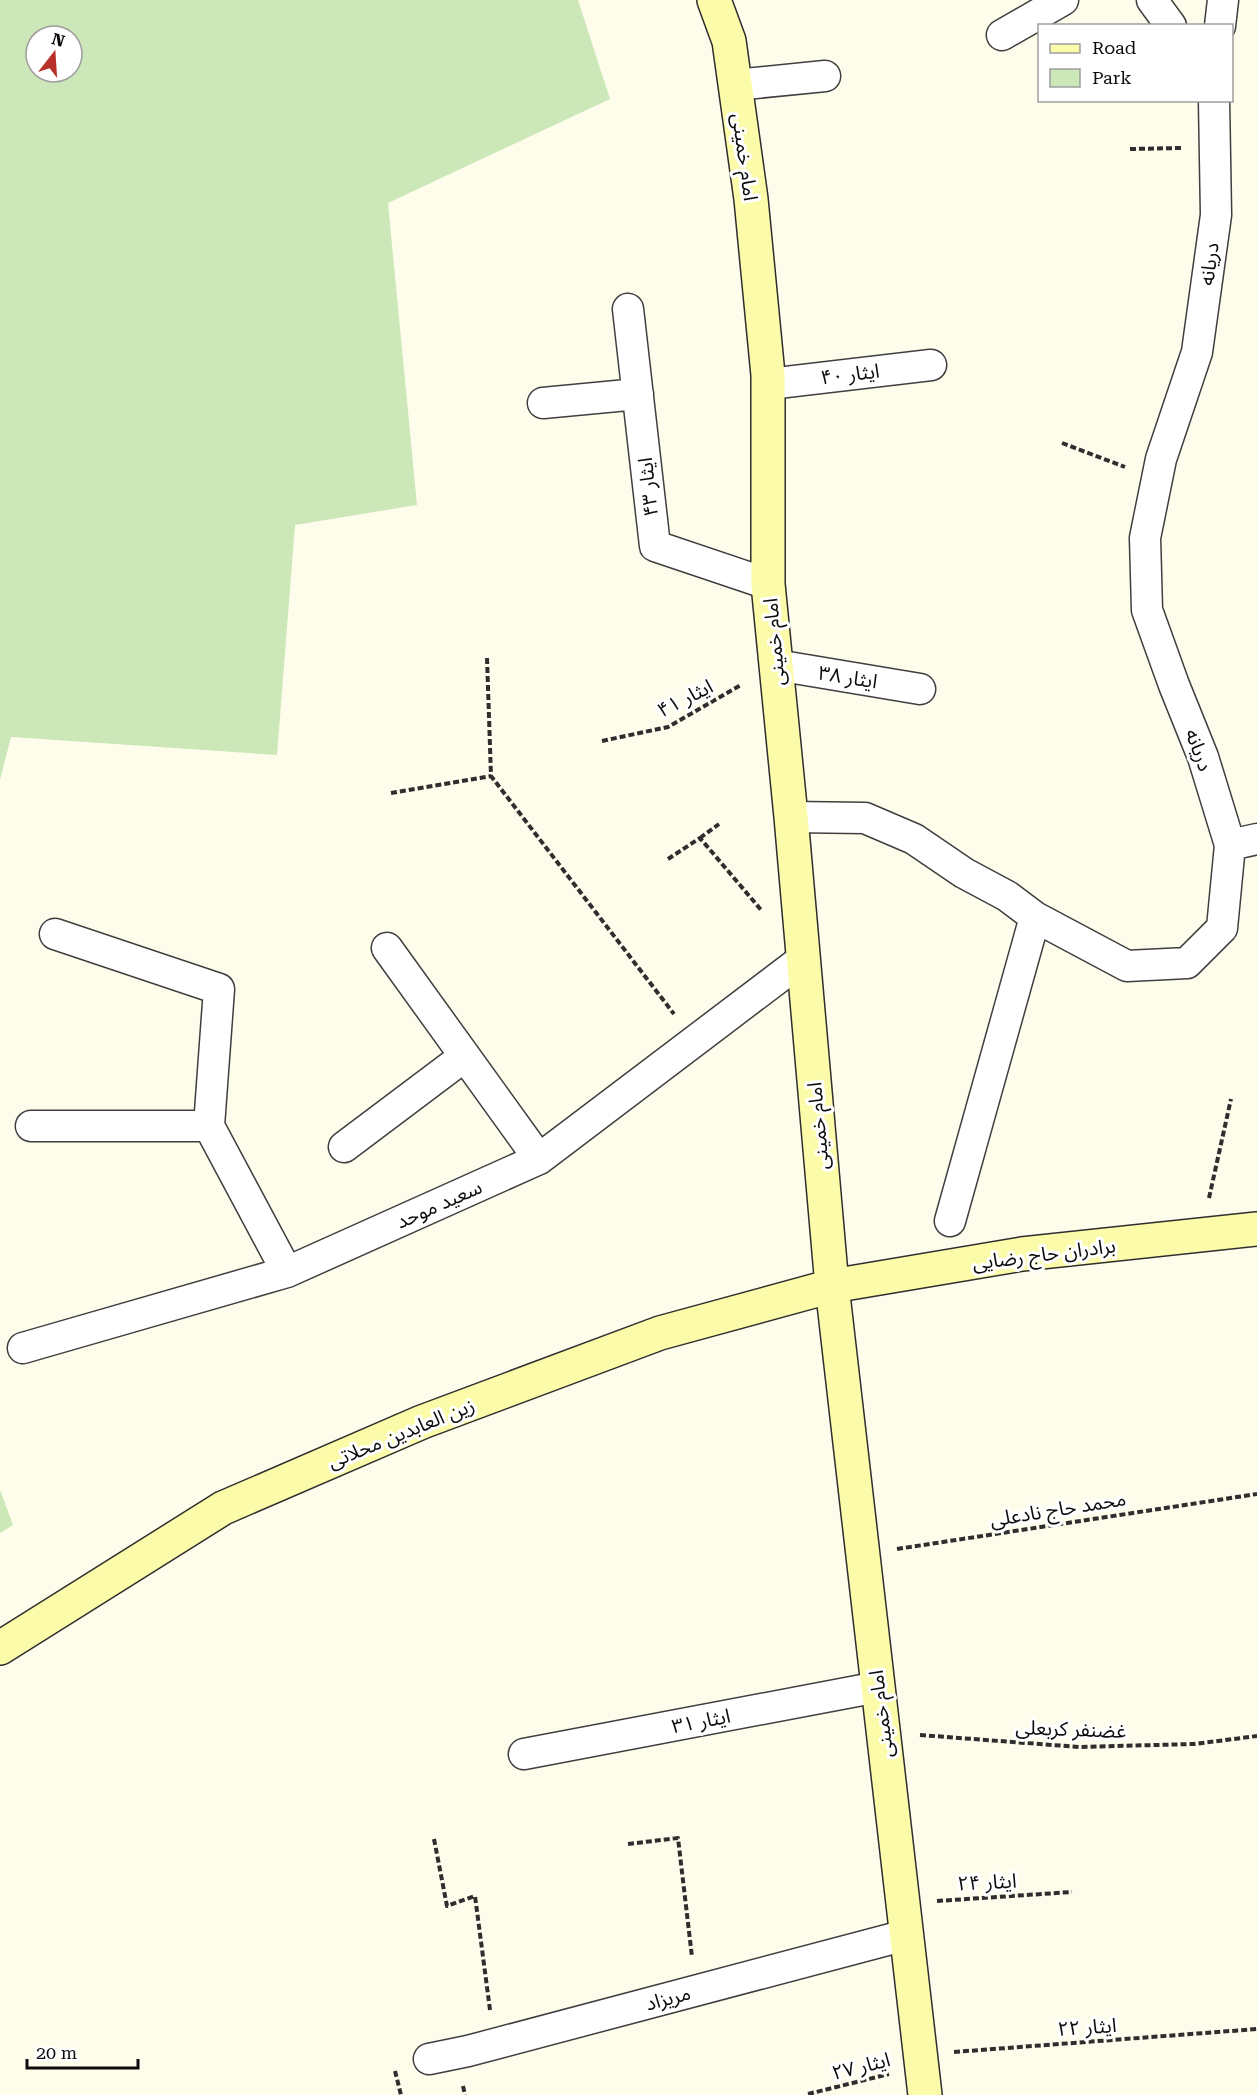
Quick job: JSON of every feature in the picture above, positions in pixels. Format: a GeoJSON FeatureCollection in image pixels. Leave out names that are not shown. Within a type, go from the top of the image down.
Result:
{"type":"FeatureCollection","features":[{"type":"Feature","properties":{"kind":"main road","name":"امام خمینی"},"geometry":{"type":"LineString","coordinates":[[714,0],[729,41],[751,199],[769,384],[768,584],[832,1286],[922,2072]]}},
{"type":"Feature","properties":{"kind":"main road","name":"برادران حاج رضایی"},"geometry":{"type":"LineString","coordinates":[[832,1286],[1022,1254],[1257,1229]]}},
{"type":"Feature","properties":{"kind":"main road","name":"زین العابدین محلاتی"},"geometry":{"type":"LineString","coordinates":[[0,1648],[213,1515],[422,1422],[660,1333],[832,1286]]}},
{"type":"Feature","properties":{"kind":"street"},"geometry":{"type":"LineString","coordinates":[[1002,34],[1063,0]]}},
{"type":"Feature","properties":{"kind":"street"},"geometry":{"type":"LineString","coordinates":[[1152,0],[1170,24]]}},
{"type":"Feature","properties":{"kind":"street"},"geometry":{"type":"LineString","coordinates":[[1220,24],[1223,0]]}},
{"type":"Feature","properties":{"kind":"street"},"geometry":{"type":"LineString","coordinates":[[735,85],[825,76]]}},
{"type":"Feature","properties":{"kind":"street","name":"دریانه"},"geometry":{"type":"LineString","coordinates":[[791,817],[865,818],[914,839],[964,873],[1007,896],[1035,917],[1127,966],[1187,963],[1222,928],[1244,842],[1203,757],[1147,610],[1145,538],[1161,459],[1197,352],[1216,215],[1214,102]]}},
{"type":"Feature","properties":{"kind":"street","name":"ایثار ۴۳"},"geometry":{"type":"LineString","coordinates":[[628,309],[655,546],[768,584]]}},
{"type":"Feature","properties":{"kind":"street","name":"ایثار ۴۰"},"geometry":{"type":"LineString","coordinates":[[769,384],[931,364]]}},
{"type":"Feature","properties":{"kind":"street"},"geometry":{"type":"LineString","coordinates":[[543,403],[638,394]]}},
{"type":"Feature","properties":{"kind":"street","name":"ایثار ۳۸"},"geometry":{"type":"LineString","coordinates":[[776,666],[920,689]]}},
{"type":"Feature","properties":{"kind":"street"},"geometry":{"type":"LineString","coordinates":[[950,1221],[1035,917]]}},
{"type":"Feature","properties":{"kind":"street"},"geometry":{"type":"LineString","coordinates":[[55,934],[219,989],[209,1126],[287,1272]]}},
{"type":"Feature","properties":{"kind":"street"},"geometry":{"type":"LineString","coordinates":[[387,948],[539,1159]]}},
{"type":"Feature","properties":{"kind":"street","name":"سعید موحد"},"geometry":{"type":"LineString","coordinates":[[23,1348],[287,1272],[539,1159],[803,959]]}},
{"type":"Feature","properties":{"kind":"street"},"geometry":{"type":"LineString","coordinates":[[344,1147],[465,1056]]}},
{"type":"Feature","properties":{"kind":"street"},"geometry":{"type":"LineString","coordinates":[[31,1126],[209,1126]]}},
{"type":"Feature","properties":{"kind":"street","name":"ایثار ۳۱"},"geometry":{"type":"LineString","coordinates":[[524,1754],[878,1687]]}},
{"type":"Feature","properties":{"kind":"street","name":"مریزاد"},"geometry":{"type":"LineString","coordinates":[[429,2059],[494,2044],[906,1935]]}},
{"type":"Feature","properties":{"kind":"path"},"geometry":{"type":"LineString","coordinates":[[1130,149],[1215,148]]}},
{"type":"Feature","properties":{"kind":"path"},"geometry":{"type":"LineString","coordinates":[[1062,443],[1157,479]]}},
{"type":"Feature","properties":{"kind":"path"},"geometry":{"type":"LineString","coordinates":[[487,658],[491,776],[694,1041]]}},
{"type":"Feature","properties":{"kind":"path","name":"ایثار ۴۱"},"geometry":{"type":"LineString","coordinates":[[602,741],[668,727],[776,666]]}},
{"type":"Feature","properties":{"kind":"path"},"geometry":{"type":"LineString","coordinates":[[391,793],[491,776]]}},
{"type":"Feature","properties":{"kind":"path"},"geometry":{"type":"LineString","coordinates":[[668,859],[719,824]]}},
{"type":"Feature","properties":{"kind":"path"},"geometry":{"type":"LineString","coordinates":[[700,838],[766,916]]}},
{"type":"Feature","properties":{"kind":"path"},"geometry":{"type":"LineString","coordinates":[[1201,1234],[1231,1099]]}},
{"type":"Feature","properties":{"kind":"path","name":"محمد حاج نادعلی"},"geometry":{"type":"LineString","coordinates":[[863,1554],[1257,1494]]}},
{"type":"Feature","properties":{"kind":"path","name":"غضنفر کربعلی"},"geometry":{"type":"LineString","coordinates":[[884,1733],[1079,1747],[1194,1744],[1257,1736]]}},
{"type":"Feature","properties":{"kind":"path"},"geometry":{"type":"LineString","coordinates":[[628,1845],[678,1838],[696,1991]]}},
{"type":"Feature","properties":{"kind":"path"},"geometry":{"type":"LineString","coordinates":[[434,1839],[447,1906],[475,1896],[494,2044]]}},
{"type":"Feature","properties":{"kind":"path","name":"ایثار ۲۴"},"geometry":{"type":"LineString","coordinates":[[903,1903],[1072,1892]]}},
{"type":"Feature","properties":{"kind":"path","name":"ایثار ۲۲"},"geometry":{"type":"LineString","coordinates":[[922,2072],[1257,2028]]}},
{"type":"Feature","properties":{"kind":"path","name":"ایثار ۲۷"},"geometry":{"type":"LineString","coordinates":[[808,2094],[922,2072]]}},
{"type":"Feature","properties":{"kind":"green space"},"geometry":{"type":"Polygon","coordinates":[[[0,0],[578,0],[610,99],[388,203],[417,505],[295,525],[277,755],[11,737],[0,780],[0,0]]]}},
{"type":"Feature","properties":{"kind":"green space"},"geometry":{"type":"Polygon","coordinates":[[[0,1490],[13,1525],[0,1533],[0,1490]]]}}]}
